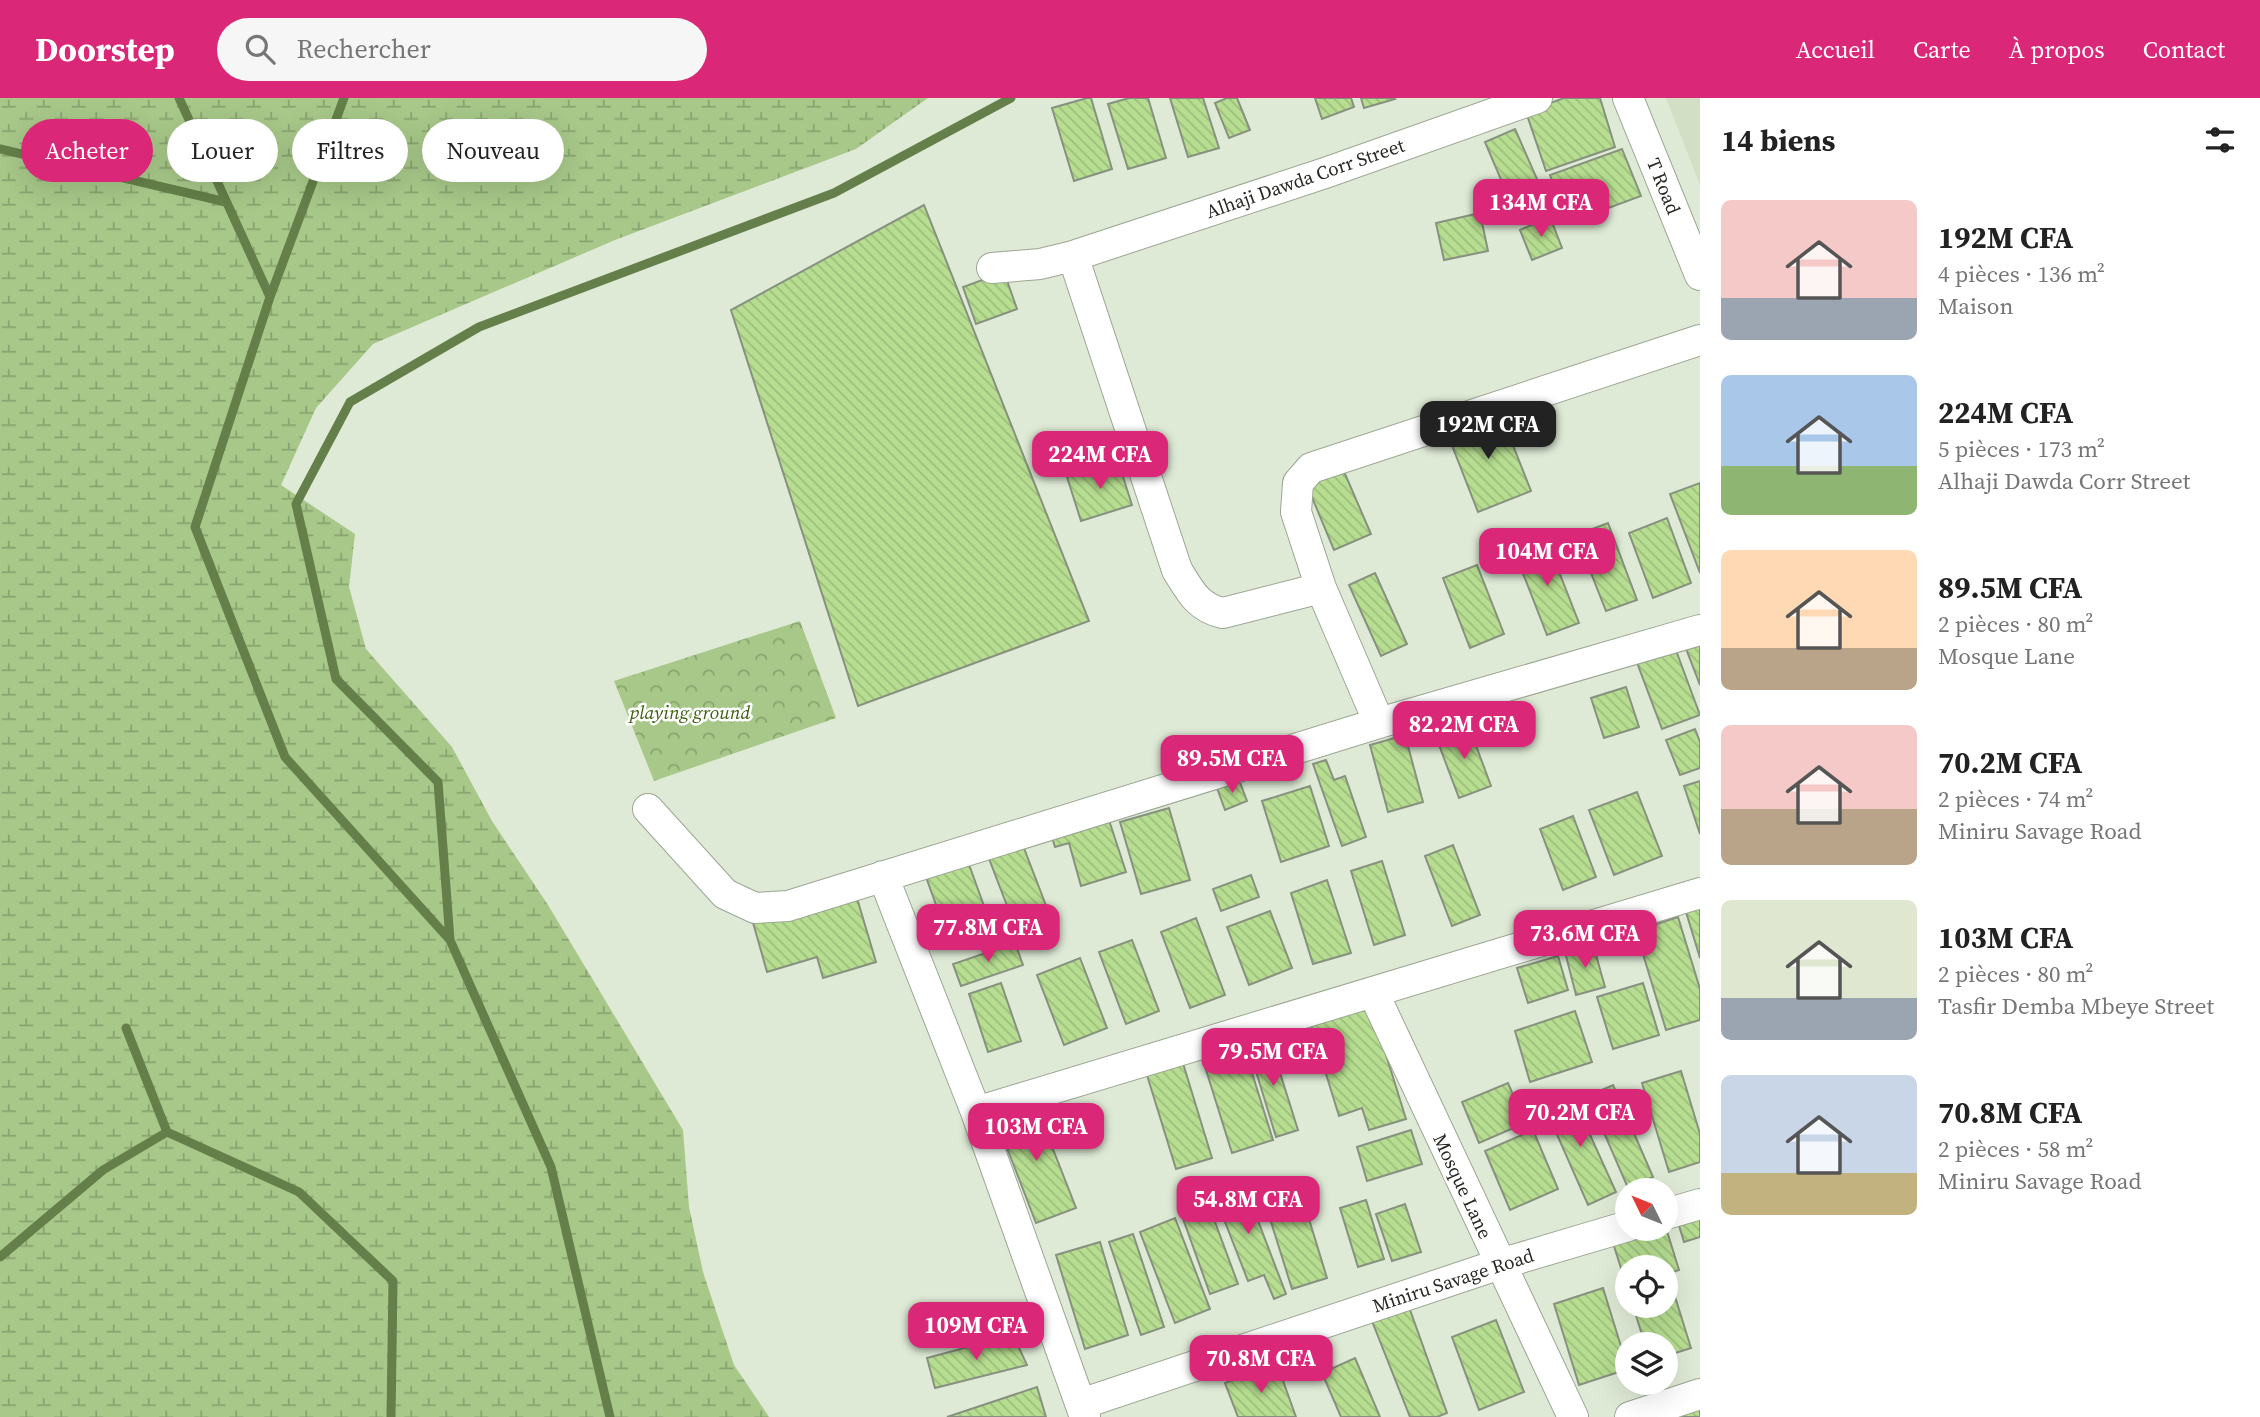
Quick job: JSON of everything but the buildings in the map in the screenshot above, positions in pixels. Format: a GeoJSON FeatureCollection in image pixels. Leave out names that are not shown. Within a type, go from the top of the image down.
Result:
{"type":"FeatureCollection","features":[{"type":"Feature","properties":{"kind":"street","name":"Alhaji Dawda Corr Street"},"geometry":{"type":"LineString","coordinates":[[992,268],[1040,264],[1073,256],[1325,173],[1536,98]]}},
{"type":"Feature","properties":{"kind":"street","name":"T Road"},"geometry":{"type":"LineString","coordinates":[[1628,98],[1700,275]]}},
{"type":"Feature","properties":{"kind":"street"},"geometry":{"type":"LineString","coordinates":[[1073,256],[1177,570],[1194,598],[1207,610],[1223,613],[1321,588]]}},
{"type":"Feature","properties":{"kind":"street"},"geometry":{"type":"LineString","coordinates":[[1379,723],[1321,588],[1296,512],[1298,483],[1311,468],[1700,340]]}},
{"type":"Feature","properties":{"kind":"street"},"geometry":{"type":"LineString","coordinates":[[648,808],[725,894],[755,908],[788,906],[1379,723],[1700,629]]}},
{"type":"Feature","properties":{"kind":"street"},"geometry":{"type":"LineString","coordinates":[[883,876],[976,1112],[1083,1411]]}},
{"type":"Feature","properties":{"kind":"street"},"geometry":{"type":"LineString","coordinates":[[976,1112],[1700,893]]}},
{"type":"Feature","properties":{"kind":"street","name":"Mosque Lane"},"geometry":{"type":"LineString","coordinates":[[1373,992],[1500,1264],[1565,1415]]}},
{"type":"Feature","properties":{"kind":"street"},"geometry":{"type":"LineString","coordinates":[[1678,1210],[1700,1204]]}},
{"type":"Feature","properties":{"kind":"street","name":"Miniru Savage Road"},"geometry":{"type":"LineString","coordinates":[[1083,1411],[1500,1264],[1615,1230]]}},
{"type":"Feature","properties":{"kind":"street"},"geometry":{"type":"LineString","coordinates":[[1630,1417],[1700,1395]]}},
{"type":"Feature","properties":{"kind":"shaded area"},"geometry":{"type":"Polygon","coordinates":[[[1666,98],[1700,98],[1700,185],[1666,98]]]}},
{"type":"Feature","properties":{"kind":"green space"},"geometry":{"type":"Polygon","coordinates":[[[0,98],[928,98],[856,149],[615,240],[373,344],[316,408],[281,485],[355,534],[349,587],[366,649],[452,747],[492,821],[548,905],[683,1130],[689,1207],[703,1272],[734,1365],[769,1417],[0,1417],[0,98]]]}},
{"type":"Feature","properties":{"kind":"green space","name":"playing ground"},"geometry":{"type":"Polygon","coordinates":[[[800,621],[836,718],[654,781],[614,681],[800,621]]]}},
{"type":"Feature","properties":{"kind":"waterway"},"geometry":{"type":"LineString","coordinates":[[179,98],[270,297]]}},
{"type":"Feature","properties":{"kind":"waterway"},"geometry":{"type":"LineString","coordinates":[[344,98],[270,297],[195,527],[285,757],[450,940],[551,1167],[610,1417]]}},
{"type":"Feature","properties":{"kind":"waterway"},"geometry":{"type":"LineString","coordinates":[[450,940],[438,782],[336,679],[296,504],[350,402],[479,327],[834,193],[1011,98]]}},
{"type":"Feature","properties":{"kind":"waterway"},"geometry":{"type":"LineString","coordinates":[[0,149],[226,202]]}},
{"type":"Feature","properties":{"kind":"waterway"},"geometry":{"type":"LineString","coordinates":[[126,1028],[167,1132],[299,1192],[393,1281],[391,1417]]}},
{"type":"Feature","properties":{"kind":"waterway"},"geometry":{"type":"LineString","coordinates":[[0,1257],[103,1170],[167,1132]]}}]}
